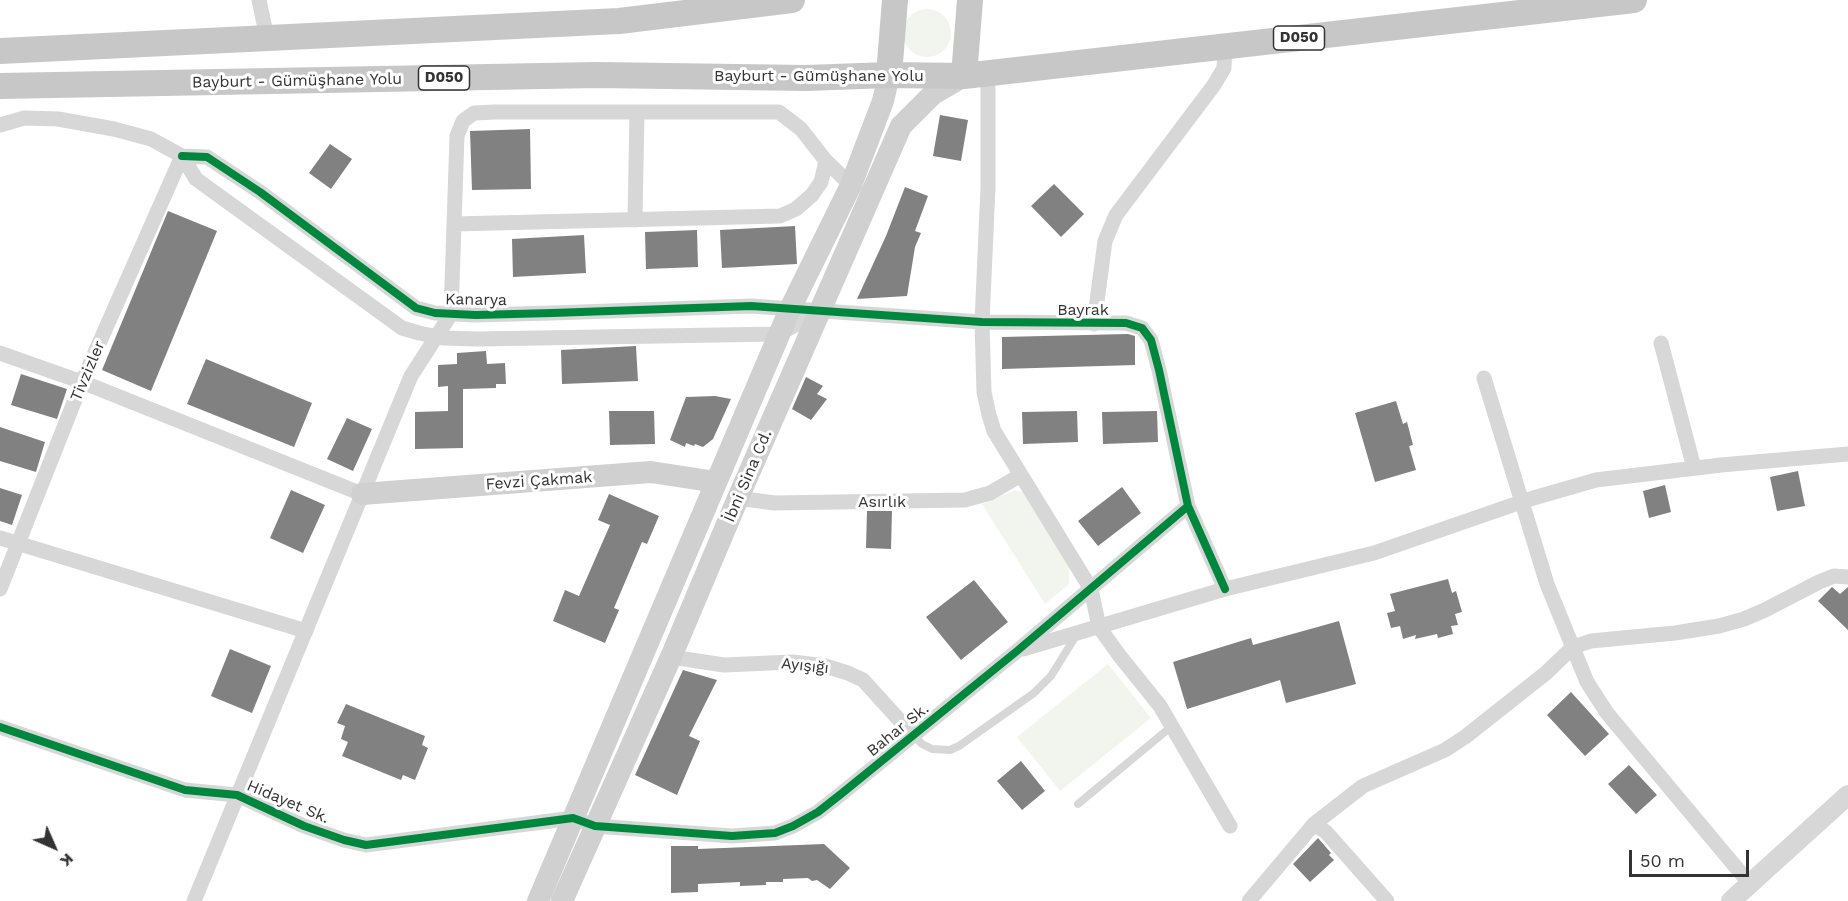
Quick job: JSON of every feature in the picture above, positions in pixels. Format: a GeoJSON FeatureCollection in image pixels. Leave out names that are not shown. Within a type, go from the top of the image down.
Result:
{"type":"FeatureCollection","features":[{"type":"Feature","properties":{"kind":"highway"},"geometry":{"type":"LineString","coordinates":[[0,51],[620,21],[792,0]]}},
{"type":"Feature","properties":{"kind":"highway"},"geometry":{"type":"LineString","coordinates":[[889,75],[895,0]]}},
{"type":"Feature","properties":{"kind":"highway"},"geometry":{"type":"LineString","coordinates":[[970,0],[976,74]]}},
{"type":"Feature","properties":{"kind":"highway","name":"Bayburt - Gümüşhane Yolu"},"geometry":{"type":"LineString","coordinates":[[0,86],[597,75],[806,78],[976,74],[1634,0]]}},
{"type":"Feature","properties":{"kind":"main road","name":"İbni Sina Cd."},"geometry":{"type":"LineString","coordinates":[[562,901],[671,657],[901,126],[933,94],[976,74]]}},
{"type":"Feature","properties":{"kind":"main road","name":"İbni Sina Cd."},"geometry":{"type":"LineString","coordinates":[[538,901],[779,334],[852,185],[883,101],[889,75]]}},
{"type":"Feature","properties":{"kind":"main road","name":"Fevzi Çakmak"},"geometry":{"type":"LineString","coordinates":[[362,494],[651,472],[716,482]]}},
{"type":"Feature","properties":{"kind":"street"},"geometry":{"type":"LineString","coordinates":[[259,0],[267,38]]}},
{"type":"Feature","properties":{"kind":"street"},"geometry":{"type":"LineString","coordinates":[[1094,324],[1105,241],[1116,215],[1214,85],[1224,68],[1225,46]]}},
{"type":"Feature","properties":{"kind":"street"},"geometry":{"type":"LineString","coordinates":[[976,74],[987,187],[982,322],[984,392],[994,431],[1091,589],[1099,627],[1160,706],[1230,826]]}},
{"type":"Feature","properties":{"kind":"street"},"geometry":{"type":"LineString","coordinates":[[635,220],[637,112]]}},
{"type":"Feature","properties":{"kind":"street"},"geometry":{"type":"LineString","coordinates":[[194,901],[411,376],[451,314],[457,135],[463,121],[474,113],[779,112],[801,129],[826,161],[852,185]]}},
{"type":"Feature","properties":{"kind":"street"},"geometry":{"type":"LineString","coordinates":[[0,125],[24,118],[58,119],[91,124],[152,139],[182,156],[196,178],[402,327],[438,337],[477,339],[779,334],[819,312]]}},
{"type":"Feature","properties":{"kind":"street","name":"Kanarya"},"geometry":{"type":"LineString","coordinates":[[182,156],[207,157],[260,192],[416,308],[435,313],[541,314],[751,306],[819,312]]}},
{"type":"Feature","properties":{"kind":"street","name":"Tivzizler"},"geometry":{"type":"LineString","coordinates":[[0,589],[82,382],[182,156]]}},
{"type":"Feature","properties":{"kind":"street"},"geometry":{"type":"LineString","coordinates":[[454,224],[780,216],[796,209],[812,195],[821,182],[826,161]]}},
{"type":"Feature","properties":{"kind":"street","name":"Bayrak"},"geometry":{"type":"LineString","coordinates":[[819,312],[982,322],[1126,323],[1142,328],[1150,340],[1159,370],[1188,506],[1225,589]]}},
{"type":"Feature","properties":{"kind":"street"},"geometry":{"type":"LineString","coordinates":[[1661,343],[1694,468]]}},
{"type":"Feature","properties":{"kind":"street"},"geometry":{"type":"LineString","coordinates":[[0,353],[82,382],[362,494]]}},
{"type":"Feature","properties":{"kind":"street"},"geometry":{"type":"LineString","coordinates":[[1484,378],[1547,584],[1587,682],[1607,712],[1750,885]]}},
{"type":"Feature","properties":{"kind":"street"},"geometry":{"type":"LineString","coordinates":[[1017,651],[1225,589],[1374,553],[1521,502],[1596,480],[1694,468],[1848,454]]}},
{"type":"Feature","properties":{"kind":"street","name":"Asırlık"},"geometry":{"type":"LineString","coordinates":[[738,498],[774,502],[965,500],[990,493],[1021,476]]}},
{"type":"Feature","properties":{"kind":"street","name":"Bahar Sk."},"geometry":{"type":"LineString","coordinates":[[573,818],[595,826],[732,836],[775,833],[793,826],[818,812],[1017,651],[1188,506]]}},
{"type":"Feature","properties":{"kind":"street"},"geometry":{"type":"LineString","coordinates":[[0,538],[306,630]]}},
{"type":"Feature","properties":{"kind":"street"},"geometry":{"type":"LineString","coordinates":[[1249,901],[1314,824],[1363,786],[1445,750],[1465,737],[1546,673],[1573,647],[1591,640],[1665,634],[1719,626],[1765,610],[1834,576],[1848,577]]}},
{"type":"Feature","properties":{"kind":"street","name":"Ayışığı"},"geometry":{"type":"LineString","coordinates":[[671,657],[724,664],[793,662],[825,666],[848,673],[863,680],[913,735]]}},
{"type":"Feature","properties":{"kind":"street","name":"Hidayet Sk."},"geometry":{"type":"LineString","coordinates":[[0,727],[185,790],[237,795],[304,826],[344,840],[366,844],[573,818]]}},
{"type":"Feature","properties":{"kind":"street"},"geometry":{"type":"LineString","coordinates":[[1731,901],[1848,795]]}},
{"type":"Feature","properties":{"kind":"street"},"geometry":{"type":"LineString","coordinates":[[1314,824],[1326,832],[1387,901]]}},
{"type":"Feature","properties":{"kind":"lane"},"geometry":{"type":"LineString","coordinates":[[913,735],[922,744],[933,749],[950,750],[959,746],[1034,693],[1051,676],[1078,633]]}},
{"type":"Feature","properties":{"kind":"lane"},"geometry":{"type":"LineString","coordinates":[[1078,804],[1172,726]]}},
{"type":"Feature","properties":{"kind":"shaded area"},"geometry":{"type":"Polygon","coordinates":[[[927,9],[944,16],[951,33],[944,50],[927,57],[910,50],[903,33],[910,16],[927,9]]]}},
{"type":"Feature","properties":{"kind":"shaded area"},"geometry":{"type":"Polygon","coordinates":[[[1015,490],[1025,493],[1069,567],[1069,584],[1045,604],[982,504],[1015,490]]]}},
{"type":"Feature","properties":{"kind":"shaded area"},"geometry":{"type":"Polygon","coordinates":[[[1108,664],[1151,718],[1060,791],[1017,737],[1108,664]]]}},
{"type":"Feature","properties":{"kind":"building"},"geometry":{"type":"Polygon","coordinates":[[[940,115],[968,120],[961,161],[933,156],[940,115]]]}},
{"type":"Feature","properties":{"kind":"building"},"geometry":{"type":"Polygon","coordinates":[[[530,129],[531,189],[472,190],[470,131],[530,129]]]}},
{"type":"Feature","properties":{"kind":"building"},"geometry":{"type":"Polygon","coordinates":[[[330,144],[352,159],[331,189],[309,173],[330,144]]]}},
{"type":"Feature","properties":{"kind":"building"},"geometry":{"type":"Polygon","coordinates":[[[1054,184],[1084,214],[1061,237],[1031,206],[1054,184]]]}},
{"type":"Feature","properties":{"kind":"building"},"geometry":{"type":"Polygon","coordinates":[[[905,187],[928,196],[915,231],[921,233],[915,247],[907,296],[857,299],[886,236],[905,187]]]}},
{"type":"Feature","properties":{"kind":"building"},"geometry":{"type":"Polygon","coordinates":[[[168,211],[217,231],[151,391],[102,370],[168,211]]]}},
{"type":"Feature","properties":{"kind":"building"},"geometry":{"type":"Polygon","coordinates":[[[795,226],[797,264],[722,268],[720,230],[795,226]]]}},
{"type":"Feature","properties":{"kind":"building"},"geometry":{"type":"Polygon","coordinates":[[[697,230],[698,267],[646,269],[645,232],[697,230]]]}},
{"type":"Feature","properties":{"kind":"building"},"geometry":{"type":"Polygon","coordinates":[[[584,235],[586,273],[513,277],[512,239],[584,235]]]}},
{"type":"Feature","properties":{"kind":"building"},"geometry":{"type":"Polygon","coordinates":[[[1128,334],[1135,336],[1135,365],[1002,369],[1002,337],[1128,334]]]}},
{"type":"Feature","properties":{"kind":"building"},"geometry":{"type":"Polygon","coordinates":[[[636,346],[638,381],[562,384],[561,350],[636,346]]]}},
{"type":"Feature","properties":{"kind":"building"},"geometry":{"type":"Polygon","coordinates":[[[486,351],[487,364],[505,363],[506,384],[496,384],[496,388],[463,389],[463,448],[415,449],[415,412],[448,411],[448,386],[438,387],[438,365],[457,364],[457,353],[486,351]]]}},
{"type":"Feature","properties":{"kind":"building"},"geometry":{"type":"Polygon","coordinates":[[[206,359],[312,403],[294,447],[187,404],[206,359]]]}},
{"type":"Feature","properties":{"kind":"building"},"geometry":{"type":"Polygon","coordinates":[[[21,374],[67,389],[57,419],[11,405],[21,374]]]}},
{"type":"Feature","properties":{"kind":"building"},"geometry":{"type":"Polygon","coordinates":[[[806,377],[823,386],[817,394],[827,399],[811,420],[792,409],[806,377]]]}},
{"type":"Feature","properties":{"kind":"building"},"geometry":{"type":"Polygon","coordinates":[[[715,396],[731,399],[713,439],[703,447],[686,443],[685,447],[670,440],[686,397],[715,396]]]}},
{"type":"Feature","properties":{"kind":"building"},"geometry":{"type":"Polygon","coordinates":[[[1396,401],[1403,424],[1407,422],[1413,445],[1409,446],[1416,470],[1375,482],[1355,413],[1396,401]]]}},
{"type":"Feature","properties":{"kind":"building"},"geometry":{"type":"Polygon","coordinates":[[[609,411],[654,411],[655,444],[610,445],[609,411]]]}},
{"type":"Feature","properties":{"kind":"building"},"geometry":{"type":"Polygon","coordinates":[[[1077,411],[1078,442],[1023,444],[1022,412],[1077,411]]]}},
{"type":"Feature","properties":{"kind":"building"},"geometry":{"type":"Polygon","coordinates":[[[1157,411],[1158,442],[1103,444],[1102,412],[1157,411]]]}},
{"type":"Feature","properties":{"kind":"building"},"geometry":{"type":"Polygon","coordinates":[[[347,418],[372,429],[353,471],[327,459],[347,418]]]}},
{"type":"Feature","properties":{"kind":"building"},"geometry":{"type":"Polygon","coordinates":[[[0,427],[45,442],[36,472],[0,461],[0,427]]]}},
{"type":"Feature","properties":{"kind":"building"},"geometry":{"type":"Polygon","coordinates":[[[1798,471],[1805,506],[1777,511],[1770,477],[1798,471]]]}},
{"type":"Feature","properties":{"kind":"building"},"geometry":{"type":"Polygon","coordinates":[[[1665,485],[1671,512],[1649,518],[1643,491],[1665,485]]]}},
{"type":"Feature","properties":{"kind":"building"},"geometry":{"type":"Polygon","coordinates":[[[1122,487],[1141,513],[1098,546],[1078,521],[1122,487]]]}},
{"type":"Feature","properties":{"kind":"building"},"geometry":{"type":"Polygon","coordinates":[[[0,488],[22,495],[12,525],[0,521],[0,488]]]}},
{"type":"Feature","properties":{"kind":"building"},"geometry":{"type":"Polygon","coordinates":[[[291,490],[325,505],[303,553],[270,538],[291,490]]]}},
{"type":"Feature","properties":{"kind":"building"},"geometry":{"type":"Polygon","coordinates":[[[609,494],[659,516],[647,544],[642,542],[614,608],[619,610],[605,643],[553,621],[565,590],[579,596],[610,525],[598,520],[609,494]]]}},
{"type":"Feature","properties":{"kind":"building"},"geometry":{"type":"Polygon","coordinates":[[[867,511],[892,511],[891,549],[866,548],[867,511]]]}},
{"type":"Feature","properties":{"kind":"building"},"geometry":{"type":"Polygon","coordinates":[[[1448,579],[1452,593],[1456,591],[1462,612],[1455,614],[1458,625],[1451,626],[1453,634],[1438,638],[1437,634],[1415,639],[1416,635],[1403,639],[1400,626],[1391,628],[1387,613],[1395,611],[1390,594],[1448,579]]]}},
{"type":"Feature","properties":{"kind":"building"},"geometry":{"type":"Polygon","coordinates":[[[974,580],[1008,622],[961,660],[926,617],[974,580]]]}},
{"type":"Feature","properties":{"kind":"building"},"geometry":{"type":"Polygon","coordinates":[[[1832,587],[1840,594],[1848,587],[1848,630],[1818,601],[1832,587]]]}},
{"type":"Feature","properties":{"kind":"building"},"geometry":{"type":"Polygon","coordinates":[[[1339,621],[1356,684],[1286,703],[1280,680],[1187,709],[1173,662],[1251,638],[1253,645],[1339,621]]]}},
{"type":"Feature","properties":{"kind":"building"},"geometry":{"type":"Polygon","coordinates":[[[230,649],[271,666],[252,713],[211,696],[230,649]]]}},
{"type":"Feature","properties":{"kind":"building"},"geometry":{"type":"Polygon","coordinates":[[[683,670],[717,680],[689,736],[700,741],[677,795],[635,775],[683,670]]]}},
{"type":"Feature","properties":{"kind":"building"},"geometry":{"type":"Polygon","coordinates":[[[1571,692],[1609,734],[1585,756],[1547,715],[1571,692]]]}},
{"type":"Feature","properties":{"kind":"building"},"geometry":{"type":"Polygon","coordinates":[[[346,704],[425,736],[422,745],[428,748],[415,780],[403,775],[401,780],[342,756],[348,742],[341,739],[345,726],[337,723],[346,704]]]}},
{"type":"Feature","properties":{"kind":"building"},"geometry":{"type":"Polygon","coordinates":[[[1021,761],[1045,791],[1022,810],[997,781],[1021,761]]]}},
{"type":"Feature","properties":{"kind":"building"},"geometry":{"type":"Polygon","coordinates":[[[1629,765],[1657,795],[1636,814],[1608,784],[1629,765]]]}},
{"type":"Feature","properties":{"kind":"building"},"geometry":{"type":"Polygon","coordinates":[[[1318,838],[1334,860],[1310,882],[1293,864],[1318,838]]]}},
{"type":"Feature","properties":{"kind":"building"},"geometry":{"type":"Polygon","coordinates":[[[824,844],[850,868],[830,889],[817,880],[812,881],[808,878],[783,879],[783,882],[766,882],[766,885],[740,886],[740,882],[698,884],[698,892],[671,893],[671,846],[698,846],[698,849],[824,844]]]}},
{"type":"Feature","properties":{"kind":"cycle path"},"geometry":{"type":"LineString","coordinates":[[182,156],[207,157],[260,192],[416,308],[435,313],[476,315],[751,306],[982,322],[1126,323],[1142,328],[1151,340],[1159,370],[1188,506],[1225,589]]}},
{"type":"Feature","properties":{"kind":"cycle path"},"geometry":{"type":"LineString","coordinates":[[0,727],[185,790],[237,795],[304,826],[366,845],[573,818],[595,826],[732,836],[775,833],[818,812],[841,794],[1017,651],[1188,506]]}}]}
